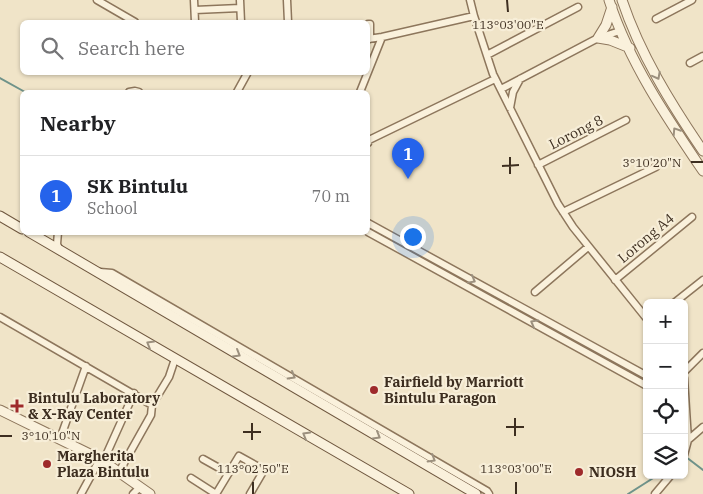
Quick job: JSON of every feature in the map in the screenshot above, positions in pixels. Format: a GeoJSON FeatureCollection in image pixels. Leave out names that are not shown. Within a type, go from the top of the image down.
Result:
{"type":"FeatureCollection","features":[{"type":"Feature","properties":{"kind":"main road"},"geometry":{"type":"LineString","coordinates":[[622,0],[646,55],[671,103],[703,151]]}},
{"type":"Feature","properties":{"kind":"main road"},"geometry":{"type":"LineString","coordinates":[[611,3],[620,31],[659,104],[703,172]]}},
{"type":"Feature","properties":{"kind":"main road"},"geometry":{"type":"LineString","coordinates":[[611,3],[606,25],[598,38],[610,40],[630,48]]}},
{"type":"Feature","properties":{"kind":"main road"},"geometry":{"type":"LineString","coordinates":[[620,31],[628,35],[639,51],[646,55]]}},
{"type":"Feature","properties":{"kind":"main road"},"geometry":{"type":"LineString","coordinates":[[0,215],[20,226]]}},
{"type":"Feature","properties":{"kind":"main road"},"geometry":{"type":"LineString","coordinates":[[34,235],[476,494]]}},
{"type":"Feature","properties":{"kind":"main road"},"geometry":{"type":"LineString","coordinates":[[0,257],[409,494]]}},
{"type":"Feature","properties":{"kind":"main road"},"geometry":{"type":"LineString","coordinates":[[0,410],[101,460],[150,494]]}},
{"type":"Feature","properties":{"kind":"street"},"geometry":{"type":"LineString","coordinates":[[97,0],[132,20]]}},
{"type":"Feature","properties":{"kind":"street"},"geometry":{"type":"LineString","coordinates":[[194,0],[195,20]]}},
{"type":"Feature","properties":{"kind":"street"},"geometry":{"type":"LineString","coordinates":[[240,0],[241,20]]}},
{"type":"Feature","properties":{"kind":"street"},"geometry":{"type":"LineString","coordinates":[[287,0],[288,20]]}},
{"type":"Feature","properties":{"kind":"street"},"geometry":{"type":"LineString","coordinates":[[470,0],[495,79],[563,212],[588,247],[643,313]]}},
{"type":"Feature","properties":{"kind":"street"},"geometry":{"type":"LineString","coordinates":[[656,18],[692,0]]}},
{"type":"Feature","properties":{"kind":"street"},"geometry":{"type":"LineString","coordinates":[[487,55],[578,7]]}},
{"type":"Feature","properties":{"kind":"street"},"geometry":{"type":"LineString","coordinates":[[195,10],[240,8]]}},
{"type":"Feature","properties":{"kind":"street"},"geometry":{"type":"LineString","coordinates":[[370,39],[474,16]]}},
{"type":"Feature","properties":{"kind":"street"},"geometry":{"type":"LineString","coordinates":[[501,89],[598,38],[620,31]]}},
{"type":"Feature","properties":{"kind":"street"},"geometry":{"type":"LineString","coordinates":[[370,67],[382,37]]}},
{"type":"Feature","properties":{"kind":"street"},"geometry":{"type":"LineString","coordinates":[[690,63],[703,56]]}},
{"type":"Feature","properties":{"kind":"street"},"geometry":{"type":"LineString","coordinates":[[237,90],[246,75]]}},
{"type":"Feature","properties":{"kind":"street"},"geometry":{"type":"LineString","coordinates":[[361,90],[367,75]]}},
{"type":"Feature","properties":{"kind":"street"},"geometry":{"type":"LineString","coordinates":[[370,140],[495,79]]}},
{"type":"Feature","properties":{"kind":"street"},"geometry":{"type":"LineString","coordinates":[[510,109],[514,92],[520,79]]}},
{"type":"Feature","properties":{"kind":"street","name":"Lorong 8"},"geometry":{"type":"LineString","coordinates":[[538,165],[626,120]]}},
{"type":"Feature","properties":{"kind":"street"},"geometry":{"type":"LineString","coordinates":[[563,212],[656,167]]}},
{"type":"Feature","properties":{"kind":"street","name":"Lorong A4"},"geometry":{"type":"LineString","coordinates":[[616,280],[692,216]]}},
{"type":"Feature","properties":{"kind":"street"},"geometry":{"type":"LineString","coordinates":[[370,224],[643,374]]}},
{"type":"Feature","properties":{"kind":"street"},"geometry":{"type":"LineString","coordinates":[[370,233],[643,384]]}},
{"type":"Feature","properties":{"kind":"street"},"geometry":{"type":"LineString","coordinates":[[58,235],[57,244],[60,251]]}},
{"type":"Feature","properties":{"kind":"street"},"geometry":{"type":"LineString","coordinates":[[535,292],[588,247]]}},
{"type":"Feature","properties":{"kind":"street"},"geometry":{"type":"LineString","coordinates":[[96,272],[112,273],[336,402],[487,491],[489,494]]}},
{"type":"Feature","properties":{"kind":"street"},"geometry":{"type":"LineString","coordinates":[[679,299],[703,280]]}},
{"type":"Feature","properties":{"kind":"street"},"geometry":{"type":"LineString","coordinates":[[0,317],[152,405]]}},
{"type":"Feature","properties":{"kind":"street"},"geometry":{"type":"LineString","coordinates":[[688,368],[703,353]]}},
{"type":"Feature","properties":{"kind":"street"},"geometry":{"type":"LineString","coordinates":[[120,472],[151,415],[152,405],[169,377],[176,359]]}},
{"type":"Feature","properties":{"kind":"street"},"geometry":{"type":"LineString","coordinates":[[60,439],[86,366]]}},
{"type":"Feature","properties":{"kind":"street"},"geometry":{"type":"LineString","coordinates":[[81,494],[101,460],[134,393]]}},
{"type":"Feature","properties":{"kind":"street"},"geometry":{"type":"LineString","coordinates":[[688,440],[703,427]]}},
{"type":"Feature","properties":{"kind":"street"},"geometry":{"type":"LineString","coordinates":[[191,478],[216,494],[239,456],[263,469],[250,494]]}},
{"type":"Feature","properties":{"kind":"street"},"geometry":{"type":"LineString","coordinates":[[203,459],[228,473]]}},
{"type":"Feature","properties":{"kind":"street"},"geometry":{"type":"LineString","coordinates":[[654,494],[667,479]]}},
{"type":"Feature","properties":{"kind":"street"},"geometry":{"type":"LineString","coordinates":[[133,494],[140,487]]}},
{"type":"Feature","properties":{"kind":"waterway"},"geometry":{"type":"LineString","coordinates":[[0,78],[21,90]]}},
{"type":"Feature","properties":{"kind":"waterway"},"geometry":{"type":"LineString","coordinates":[[688,459],[703,470]]}},
{"type":"Feature","properties":{"kind":"waterway"},"geometry":{"type":"LineString","coordinates":[[628,494],[652,479]]}},
{"type":"Feature","properties":{"kind":"place","name":"SK Bintulu"},"geometry":{"type":"Point","coordinates":[408,179]}},
{"type":"Feature","properties":{"kind":"place","name":"Fairfield by Marriott Bintulu Paragon"},"geometry":{"type":"Point","coordinates":[374,390]}},
{"type":"Feature","properties":{"kind":"place","name":"Bintulu Laboratory & X-Ray Center"},"geometry":{"type":"Point","coordinates":[17,406]}},
{"type":"Feature","properties":{"kind":"place","name":"Margherita Plaza Bintulu"},"geometry":{"type":"Point","coordinates":[47,464]}},
{"type":"Feature","properties":{"kind":"place","name":"NIOSH"},"geometry":{"type":"Point","coordinates":[579,472]}}]}
